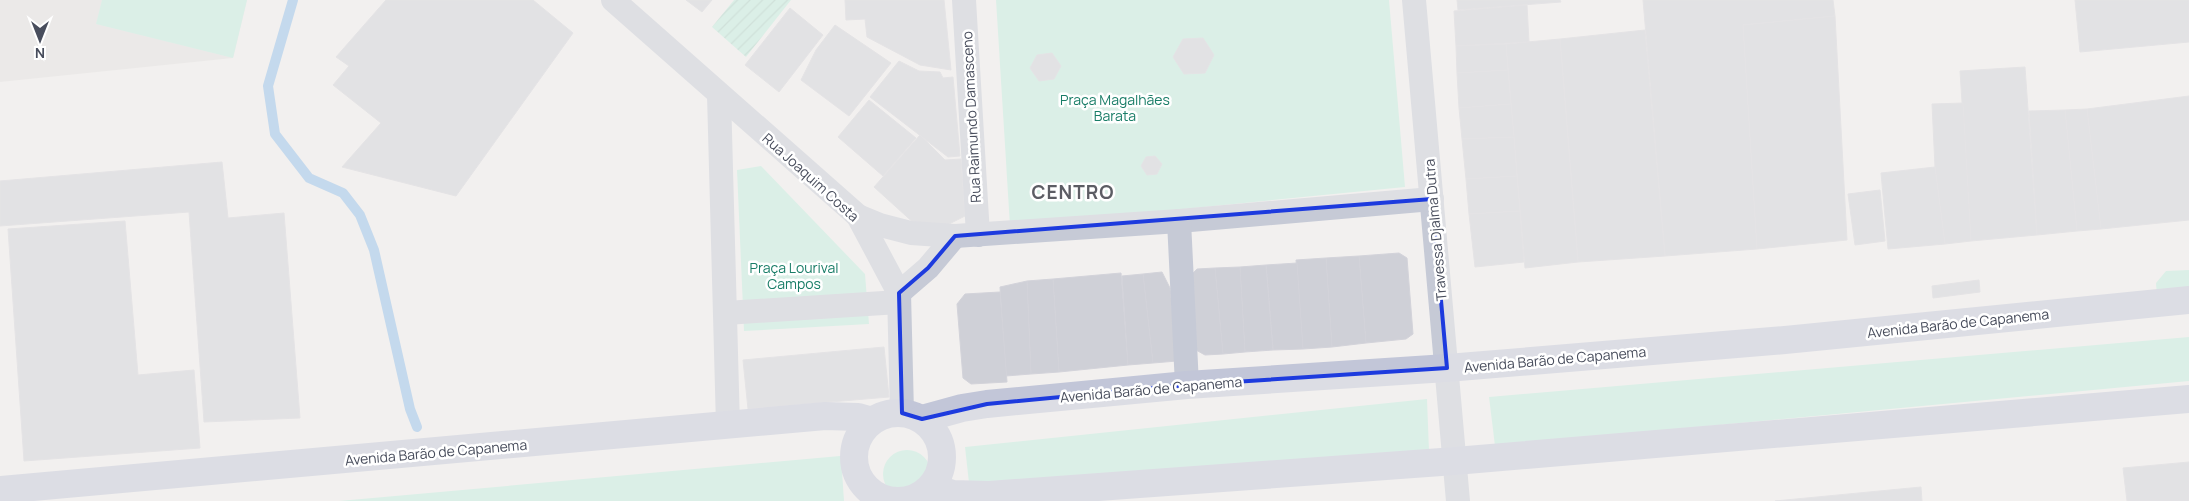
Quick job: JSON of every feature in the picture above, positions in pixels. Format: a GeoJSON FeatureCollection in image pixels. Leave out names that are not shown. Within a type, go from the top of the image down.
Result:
{"type":"FeatureCollection","features":[{"type":"Feature","properties":{"kind":"street","name":"Rua Joaquim Costa"},"geometry":{"type":"LineString","coordinates":[[612,0],[858,216],[899,298],[912,416]]}},
{"type":"Feature","properties":{"kind":"street","name":"Rua Raimundo Damasceno"},"geometry":{"type":"LineString","coordinates":[[964,0],[966,235]]}},
{"type":"Feature","properties":{"kind":"street","name":"Travessa Djalma Dutra"},"geometry":{"type":"LineString","coordinates":[[1414,0],[1458,501]]}},
{"type":"Feature","properties":{"kind":"street"},"geometry":{"type":"LineString","coordinates":[[719,94],[728,426]]}},
{"type":"Feature","properties":{"kind":"street"},"geometry":{"type":"LineString","coordinates":[[858,216],[880,225],[911,232],[966,235],[1432,199]]}},
{"type":"Feature","properties":{"kind":"street"},"geometry":{"type":"LineString","coordinates":[[1178,220],[1187,385]]}},
{"type":"Feature","properties":{"kind":"street"},"geometry":{"type":"LineString","coordinates":[[726,313],[899,298],[928,268],[966,235]]}},
{"type":"Feature","properties":{"kind":"street","name":"Avenida Barão de Capanema"},"geometry":{"type":"LineString","coordinates":[[912,416],[987,404],[1187,385],[1447,368],[1785,340],[2189,300]]}},
{"type":"Feature","properties":{"kind":"street"},"geometry":{"type":"LineString","coordinates":[[931,487],[953,494],[989,496],[1455,460],[2189,399]]}},
{"type":"Feature","properties":{"kind":"street"},"geometry":{"type":"LineString","coordinates":[[886,414],[912,416],[933,430],[941,443],[943,458],[940,474],[931,487],[919,496],[904,500],[871,498],[858,474],[855,459],[856,444],[862,431],[872,421],[886,414]]}},
{"type":"Feature","properties":{"kind":"street","name":"Avenida Barão de Capanema"},"geometry":{"type":"LineString","coordinates":[[0,490],[825,416],[858,417],[872,421]]}},
{"type":"Feature","properties":{"kind":"highlighted area"},"geometry":{"type":"Polygon","coordinates":[[[1432,199],[1447,368],[1187,385],[987,404],[922,419],[902,413],[899,293],[928,268],[955,236],[1432,199]]]}},
{"type":"Feature","properties":{"kind":"shaded area"},"geometry":{"type":"Polygon","coordinates":[[[0,0],[247,0],[233,58],[0,82],[0,0]]]}},
{"type":"Feature","properties":{"kind":"green space"},"geometry":{"type":"Polygon","coordinates":[[[102,0],[247,0],[233,58],[96,24],[102,0]]]}},
{"type":"Feature","properties":{"kind":"green space"},"geometry":{"type":"Polygon","coordinates":[[[734,0],[791,0],[746,57],[712,27],[734,0]]]}},
{"type":"Feature","properties":{"kind":"green space","name":"Praça Magalhães Barata"},"geometry":{"type":"Polygon","coordinates":[[[996,0],[1389,0],[1405,187],[1010,226],[996,0]]]}},
{"type":"Feature","properties":{"kind":"green space","name":"Praça Lourival Campos"},"geometry":{"type":"Polygon","coordinates":[[[761,166],[865,274],[869,324],[744,331],[737,170],[761,166]]]}},
{"type":"Feature","properties":{"kind":"green space"},"geometry":{"type":"Polygon","coordinates":[[[2189,270],[2189,294],[2157,297],[2156,283],[2166,271],[2189,270]]]}},
{"type":"Feature","properties":{"kind":"green space"},"geometry":{"type":"Polygon","coordinates":[[[2189,337],[2189,381],[1495,446],[1489,397],[2189,337]]]}},
{"type":"Feature","properties":{"kind":"green space"},"geometry":{"type":"Polygon","coordinates":[[[1427,399],[1429,451],[970,492],[965,447],[1427,399]]]}},
{"type":"Feature","properties":{"kind":"green space"},"geometry":{"type":"Polygon","coordinates":[[[907,450],[916,452],[924,457],[929,465],[931,474],[929,483],[924,491],[916,496],[907,498],[898,496],[890,491],[885,483],[883,474],[885,465],[890,457],[898,452],[907,450]]]}},
{"type":"Feature","properties":{"kind":"green space"},"geometry":{"type":"Polygon","coordinates":[[[840,456],[844,501],[339,501],[840,456]]]}},
{"type":"Feature","properties":{"kind":"building"},"geometry":{"type":"Polygon","coordinates":[[[386,0],[533,0],[573,33],[456,196],[342,167],[381,123],[333,85],[349,66],[336,57],[386,0]]]}},
{"type":"Feature","properties":{"kind":"building"},"geometry":{"type":"Polygon","coordinates":[[[686,0],[712,0],[702,12],[686,0]]]}},
{"type":"Feature","properties":{"kind":"building"},"geometry":{"type":"Polygon","coordinates":[[[845,0],[944,0],[951,70],[920,65],[867,37],[865,19],[846,20],[845,0]]]}},
{"type":"Feature","properties":{"kind":"building"},"geometry":{"type":"Polygon","coordinates":[[[1457,0],[1560,0],[1561,2],[1458,10],[1457,0]]]}},
{"type":"Feature","properties":{"kind":"building"},"geometry":{"type":"Polygon","coordinates":[[[1643,0],[1833,0],[1835,16],[1743,25],[1757,249],[1665,256],[1643,0]]]}},
{"type":"Feature","properties":{"kind":"building"},"geometry":{"type":"Polygon","coordinates":[[[2075,0],[2189,0],[2189,42],[2080,52],[2075,0]]]}},
{"type":"Feature","properties":{"kind":"building"},"geometry":{"type":"Polygon","coordinates":[[[1527,5],[1529,42],[1456,46],[1454,11],[1527,5]]]}},
{"type":"Feature","properties":{"kind":"building"},"geometry":{"type":"Polygon","coordinates":[[[790,8],[823,35],[779,92],[745,65],[790,8]]]}},
{"type":"Feature","properties":{"kind":"building"},"geometry":{"type":"Polygon","coordinates":[[[1835,16],[1847,240],[1757,249],[1743,25],[1835,16]]]}},
{"type":"Feature","properties":{"kind":"building"},"geometry":{"type":"Polygon","coordinates":[[[835,25],[891,63],[849,116],[801,80],[816,50],[835,25]]]}},
{"type":"Feature","properties":{"kind":"building"},"geometry":{"type":"Polygon","coordinates":[[[1645,30],[1665,256],[1578,262],[1560,39],[1645,30]]]}},
{"type":"Feature","properties":{"kind":"building"},"geometry":{"type":"Polygon","coordinates":[[[1203,38],[1214,55],[1205,73],[1184,74],[1173,57],[1183,39],[1203,38]]]}},
{"type":"Feature","properties":{"kind":"building"},"geometry":{"type":"Polygon","coordinates":[[[1560,39],[1578,262],[1525,268],[1506,44],[1560,39]]]}},
{"type":"Feature","properties":{"kind":"building"},"geometry":{"type":"Polygon","coordinates":[[[1506,44],[1508,70],[1457,73],[1456,46],[1506,44]]]}},
{"type":"Feature","properties":{"kind":"building"},"geometry":{"type":"Polygon","coordinates":[[[1052,53],[1061,66],[1054,79],[1039,81],[1030,68],[1037,55],[1052,53]]]}},
{"type":"Feature","properties":{"kind":"building"},"geometry":{"type":"Polygon","coordinates":[[[899,61],[919,71],[940,72],[943,78],[953,77],[960,156],[948,157],[870,97],[899,61]]]}},
{"type":"Feature","properties":{"kind":"building"},"geometry":{"type":"Polygon","coordinates":[[[2025,67],[2037,235],[1971,241],[1960,71],[2025,67]]]}},
{"type":"Feature","properties":{"kind":"building"},"geometry":{"type":"Polygon","coordinates":[[[1508,70],[1511,104],[1459,108],[1457,73],[1508,70]]]}},
{"type":"Feature","properties":{"kind":"building"},"geometry":{"type":"Polygon","coordinates":[[[2189,96],[2189,220],[2101,229],[2087,109],[2189,96]]]}},
{"type":"Feature","properties":{"kind":"building"},"geometry":{"type":"Polygon","coordinates":[[[869,100],[916,138],[883,176],[838,137],[869,100]]]}},
{"type":"Feature","properties":{"kind":"building"},"geometry":{"type":"Polygon","coordinates":[[[1963,103],[1971,241],[1945,244],[1935,167],[1932,104],[1963,103]]]}},
{"type":"Feature","properties":{"kind":"building"},"geometry":{"type":"Polygon","coordinates":[[[1511,104],[1514,137],[1462,139],[1459,108],[1511,104]]]}},
{"type":"Feature","properties":{"kind":"building"},"geometry":{"type":"Polygon","coordinates":[[[2087,109],[2101,229],[2077,231],[2065,110],[2087,109]]]}},
{"type":"Feature","properties":{"kind":"building"},"geometry":{"type":"Polygon","coordinates":[[[2065,110],[2077,231],[2037,235],[2029,111],[2065,110]]]}},
{"type":"Feature","properties":{"kind":"building"},"geometry":{"type":"Polygon","coordinates":[[[920,135],[945,160],[961,159],[965,216],[927,235],[874,187],[920,135]]]}},
{"type":"Feature","properties":{"kind":"building"},"geometry":{"type":"Polygon","coordinates":[[[1514,137],[1517,176],[1466,179],[1462,139],[1514,137]]]}},
{"type":"Feature","properties":{"kind":"building"},"geometry":{"type":"Polygon","coordinates":[[[1155,156],[1162,164],[1157,174],[1147,175],[1141,166],[1146,157],[1155,156]]]}},
{"type":"Feature","properties":{"kind":"building"},"geometry":{"type":"Polygon","coordinates":[[[222,162],[228,218],[284,213],[300,418],[204,422],[189,212],[0,226],[0,181],[222,162]]]}},
{"type":"Feature","properties":{"kind":"building"},"geometry":{"type":"Polygon","coordinates":[[[1935,167],[1945,244],[1888,249],[1881,173],[1935,167]]]}},
{"type":"Feature","properties":{"kind":"building"},"geometry":{"type":"Polygon","coordinates":[[[1517,176],[1520,211],[1469,214],[1466,179],[1517,176]]]}},
{"type":"Feature","properties":{"kind":"building"},"geometry":{"type":"Polygon","coordinates":[[[1880,190],[1885,241],[1855,245],[1848,194],[1880,190]]]}},
{"type":"Feature","properties":{"kind":"building"},"geometry":{"type":"Polygon","coordinates":[[[1520,211],[1524,262],[1475,267],[1469,214],[1520,211]]]}},
{"type":"Feature","properties":{"kind":"building"},"geometry":{"type":"Polygon","coordinates":[[[125,221],[138,375],[194,370],[200,448],[24,461],[8,229],[125,221]]]}},
{"type":"Feature","properties":{"kind":"building"},"geometry":{"type":"Polygon","coordinates":[[[1399,253],[1407,258],[1413,334],[1406,339],[1366,343],[1359,256],[1399,253]]]}},
{"type":"Feature","properties":{"kind":"building"},"geometry":{"type":"Polygon","coordinates":[[[1359,256],[1366,343],[1332,347],[1326,258],[1359,256]]]}},
{"type":"Feature","properties":{"kind":"building"},"geometry":{"type":"Polygon","coordinates":[[[1326,258],[1332,347],[1303,349],[1296,260],[1326,258]]]}},
{"type":"Feature","properties":{"kind":"building"},"geometry":{"type":"Polygon","coordinates":[[[1297,263],[1303,349],[1273,350],[1266,265],[1297,263]]]}},
{"type":"Feature","properties":{"kind":"building"},"geometry":{"type":"Polygon","coordinates":[[[1266,265],[1273,350],[1245,352],[1240,267],[1266,265]]]}},
{"type":"Feature","properties":{"kind":"building"},"geometry":{"type":"Polygon","coordinates":[[[1240,267],[1245,352],[1223,354],[1215,268],[1240,267]]]}},
{"type":"Feature","properties":{"kind":"building"},"geometry":{"type":"Polygon","coordinates":[[[1215,268],[1223,354],[1205,355],[1196,350],[1191,275],[1197,269],[1215,268]]]}},
{"type":"Feature","properties":{"kind":"building"},"geometry":{"type":"Polygon","coordinates":[[[1162,272],[1170,288],[1177,361],[1153,363],[1143,274],[1162,272]]]}},
{"type":"Feature","properties":{"kind":"building"},"geometry":{"type":"Polygon","coordinates":[[[1121,273],[1128,365],[1059,372],[1053,279],[1121,273]]]}},
{"type":"Feature","properties":{"kind":"building"},"geometry":{"type":"Polygon","coordinates":[[[1143,274],[1153,363],[1128,365],[1122,276],[1143,274]]]}},
{"type":"Feature","properties":{"kind":"building"},"geometry":{"type":"Polygon","coordinates":[[[1053,279],[1059,372],[1031,374],[1027,281],[1053,279]]]}},
{"type":"Feature","properties":{"kind":"building"},"geometry":{"type":"Polygon","coordinates":[[[1979,280],[1980,292],[1933,298],[1932,286],[1979,280]]]}},
{"type":"Feature","properties":{"kind":"building"},"geometry":{"type":"Polygon","coordinates":[[[1027,281],[1031,374],[1006,376],[1000,287],[1027,281]]]}},
{"type":"Feature","properties":{"kind":"building"},"geometry":{"type":"Polygon","coordinates":[[[1000,292],[1007,382],[971,384],[963,378],[957,304],[965,294],[1000,292]]]}},
{"type":"Feature","properties":{"kind":"building"},"geometry":{"type":"Polygon","coordinates":[[[884,347],[889,397],[748,409],[743,360],[884,347]]]}},
{"type":"Feature","properties":{"kind":"building"},"geometry":{"type":"Polygon","coordinates":[[[2189,462],[2189,501],[2127,501],[2123,468],[2189,462]]]}},
{"type":"Feature","properties":{"kind":"building"},"geometry":{"type":"Polygon","coordinates":[[[1921,487],[1922,501],[1775,501],[1921,487]]]}},
{"type":"Feature","properties":{"kind":"waterway"},"geometry":{"type":"LineString","coordinates":[[293,0],[268,86],[275,134],[309,178],[343,193],[360,215],[374,250],[410,409],[417,427]]}},
{"type":"Feature","properties":{"kind":"district","name":"CENTRO"},"geometry":{"type":"Point","coordinates":[1073,192]}}]}
